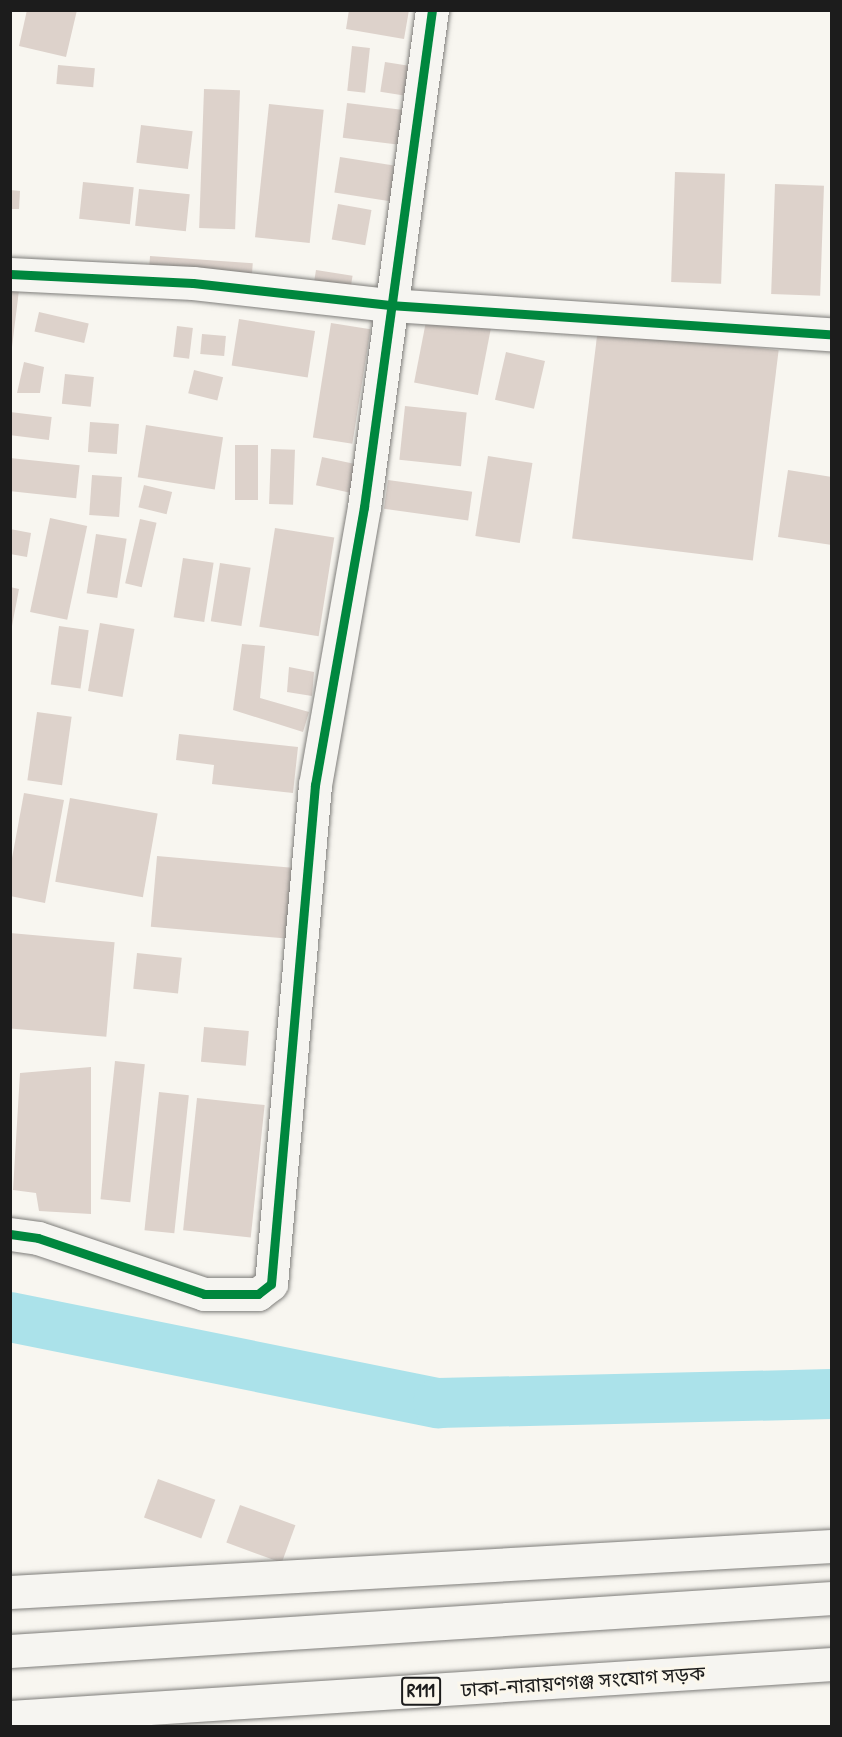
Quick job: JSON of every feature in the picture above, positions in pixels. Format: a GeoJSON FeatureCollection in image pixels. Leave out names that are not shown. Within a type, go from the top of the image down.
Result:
{"type":"FeatureCollection","features":[{"type":"Feature","properties":{"kind":"street"},"geometry":{"type":"LineString","coordinates":[[10,1234],[38,1238],[204,1294],[258,1294],[271,1284],[315,785],[364,507],[432,10]]}},
{"type":"Feature","properties":{"kind":"street"},"geometry":{"type":"LineString","coordinates":[[10,274],[193,283],[390,305],[831,334]]}},
{"type":"Feature","properties":{"kind":"street"},"geometry":{"type":"LineString","coordinates":[[10,1592],[831,1546]]}},
{"type":"Feature","properties":{"kind":"street"},"geometry":{"type":"LineString","coordinates":[[10,1651],[831,1598]]}},
{"type":"Feature","properties":{"kind":"street","name":"ঢাকা-নারায়ণগঞ্জ সংযোগ সড়ক"},"geometry":{"type":"LineString","coordinates":[[10,1718],[831,1664]]}},
{"type":"Feature","properties":{"kind":"building"},"geometry":{"type":"Polygon","coordinates":[[[27,10],[77,10],[66,57],[19,46],[27,10]]]}},
{"type":"Feature","properties":{"kind":"building"},"geometry":{"type":"Polygon","coordinates":[[[349,10],[409,10],[404,39],[346,29],[349,10]]]}},
{"type":"Feature","properties":{"kind":"building"},"geometry":{"type":"Polygon","coordinates":[[[352,46],[370,48],[365,93],[347,91],[352,46]]]}},
{"type":"Feature","properties":{"kind":"building"},"geometry":{"type":"Polygon","coordinates":[[[385,62],[425,68],[420,98],[380,92],[385,62]]]}},
{"type":"Feature","properties":{"kind":"building"},"geometry":{"type":"Polygon","coordinates":[[[58,65],[95,68],[93,87],[56,84],[58,65]]]}},
{"type":"Feature","properties":{"kind":"building"},"geometry":{"type":"Polygon","coordinates":[[[204,89],[240,90],[235,229],[199,228],[204,89]]]}},
{"type":"Feature","properties":{"kind":"building"},"geometry":{"type":"Polygon","coordinates":[[[347,103],[414,111],[409,146],[343,138],[347,103]]]}},
{"type":"Feature","properties":{"kind":"building"},"geometry":{"type":"Polygon","coordinates":[[[269,104],[324,110],[310,243],[255,237],[269,104]]]}},
{"type":"Feature","properties":{"kind":"building"},"geometry":{"type":"Polygon","coordinates":[[[141,125],[193,131],[188,169],[136,163],[141,125]]]}},
{"type":"Feature","properties":{"kind":"building"},"geometry":{"type":"Polygon","coordinates":[[[340,157],[400,167],[395,202],[334,193],[340,157]]]}},
{"type":"Feature","properties":{"kind":"building"},"geometry":{"type":"Polygon","coordinates":[[[675,172],[725,174],[721,284],[671,282],[675,172]]]}},
{"type":"Feature","properties":{"kind":"building"},"geometry":{"type":"Polygon","coordinates":[[[83,182],[134,187],[130,224],[79,219],[83,182]]]}},
{"type":"Feature","properties":{"kind":"building"},"geometry":{"type":"Polygon","coordinates":[[[775,184],[824,186],[820,296],[771,294],[775,184]]]}},
{"type":"Feature","properties":{"kind":"building"},"geometry":{"type":"Polygon","coordinates":[[[139,189],[190,194],[186,231],[135,226],[139,189]]]}},
{"type":"Feature","properties":{"kind":"building"},"geometry":{"type":"Polygon","coordinates":[[[10,190],[20,191],[19,209],[10,209],[10,190]]]}},
{"type":"Feature","properties":{"kind":"building"},"geometry":{"type":"Polygon","coordinates":[[[338,204],[371,210],[365,245],[332,239],[338,204]]]}},
{"type":"Feature","properties":{"kind":"building"},"geometry":{"type":"Polygon","coordinates":[[[150,256],[253,263],[250,303],[147,296],[150,256]]]}},
{"type":"Feature","properties":{"kind":"building"},"geometry":{"type":"Polygon","coordinates":[[[316,270],[353,276],[346,315],[310,310],[316,270]]]}},
{"type":"Feature","properties":{"kind":"building"},"geometry":{"type":"Polygon","coordinates":[[[10,281],[20,282],[12,347],[10,346],[10,281]]]}},
{"type":"Feature","properties":{"kind":"building"},"geometry":{"type":"Polygon","coordinates":[[[429,306],[493,318],[478,395],[414,383],[429,306]]]}},
{"type":"Feature","properties":{"kind":"building"},"geometry":{"type":"Polygon","coordinates":[[[39,312],[89,323],[84,343],[35,331],[39,312]]]}},
{"type":"Feature","properties":{"kind":"building"},"geometry":{"type":"Polygon","coordinates":[[[239,319],[315,331],[308,377],[232,365],[239,319]]]}},
{"type":"Feature","properties":{"kind":"building"},"geometry":{"type":"Polygon","coordinates":[[[331,323],[371,329],[352,444],[313,438],[331,323]]]}},
{"type":"Feature","properties":{"kind":"building"},"geometry":{"type":"Polygon","coordinates":[[[177,326],[193,328],[189,359],[173,357],[177,326]]]}},
{"type":"Feature","properties":{"kind":"building"},"geometry":{"type":"Polygon","coordinates":[[[598,328],[779,350],[753,561],[572,538],[598,328]]]}},
{"type":"Feature","properties":{"kind":"building"},"geometry":{"type":"Polygon","coordinates":[[[202,334],[226,336],[224,356],[200,354],[202,334]]]}},
{"type":"Feature","properties":{"kind":"building"},"geometry":{"type":"Polygon","coordinates":[[[506,352],[545,361],[534,409],[495,400],[506,352]]]}},
{"type":"Feature","properties":{"kind":"building"},"geometry":{"type":"Polygon","coordinates":[[[24,362],[44,367],[40,393],[17,393],[24,362]]]}},
{"type":"Feature","properties":{"kind":"building"},"geometry":{"type":"Polygon","coordinates":[[[194,370],[223,377],[217,401],[188,393],[194,370]]]}},
{"type":"Feature","properties":{"kind":"building"},"geometry":{"type":"Polygon","coordinates":[[[65,374],[94,377],[91,407],[62,404],[65,374]]]}},
{"type":"Feature","properties":{"kind":"building"},"geometry":{"type":"Polygon","coordinates":[[[405,406],[467,412],[461,466],[399,460],[405,406]]]}},
{"type":"Feature","properties":{"kind":"building"},"geometry":{"type":"Polygon","coordinates":[[[10,412],[52,417],[49,440],[10,435],[10,412]]]}},
{"type":"Feature","properties":{"kind":"building"},"geometry":{"type":"Polygon","coordinates":[[[90,422],[119,424],[117,454],[88,452],[90,422]]]}},
{"type":"Feature","properties":{"kind":"building"},"geometry":{"type":"Polygon","coordinates":[[[146,425],[223,437],[215,490],[138,477],[146,425]]]}},
{"type":"Feature","properties":{"kind":"building"},"geometry":{"type":"Polygon","coordinates":[[[235,445],[258,445],[258,500],[235,500],[235,445]]]}},
{"type":"Feature","properties":{"kind":"building"},"geometry":{"type":"Polygon","coordinates":[[[271,449],[295,450],[293,505],[269,504],[271,449]]]}},
{"type":"Feature","properties":{"kind":"building"},"geometry":{"type":"Polygon","coordinates":[[[488,456],[532,463],[520,543],[475,536],[488,456]]]}},
{"type":"Feature","properties":{"kind":"building"},"geometry":{"type":"Polygon","coordinates":[[[322,457],[356,464],[350,493],[316,485],[322,457]]]}},
{"type":"Feature","properties":{"kind":"building"},"geometry":{"type":"Polygon","coordinates":[[[10,458],[80,465],[76,498],[10,491],[10,458]]]}},
{"type":"Feature","properties":{"kind":"building"},"geometry":{"type":"Polygon","coordinates":[[[788,470],[832,477],[832,545],[778,537],[788,470]]]}},
{"type":"Feature","properties":{"kind":"building"},"geometry":{"type":"Polygon","coordinates":[[[92,475],[122,477],[119,517],[89,515],[92,475]]]}},
{"type":"Feature","properties":{"kind":"building"},"geometry":{"type":"Polygon","coordinates":[[[388,480],[472,492],[468,521],[384,509],[388,480]]]}},
{"type":"Feature","properties":{"kind":"building"},"geometry":{"type":"Polygon","coordinates":[[[144,485],[172,492],[167,514],[138,507],[144,485]]]}},
{"type":"Feature","properties":{"kind":"building"},"geometry":{"type":"Polygon","coordinates":[[[50,518],[87,526],[67,620],[30,612],[50,518]]]}},
{"type":"Feature","properties":{"kind":"building"},"geometry":{"type":"Polygon","coordinates":[[[140,519],[157,523],[142,587],[125,583],[140,519]]]}},
{"type":"Feature","properties":{"kind":"building"},"geometry":{"type":"Polygon","coordinates":[[[275,528],[334,537],[319,636],[259,627],[275,528]]]}},
{"type":"Feature","properties":{"kind":"building"},"geometry":{"type":"Polygon","coordinates":[[[10,529],[31,533],[27,557],[10,554],[10,529]]]}},
{"type":"Feature","properties":{"kind":"building"},"geometry":{"type":"Polygon","coordinates":[[[96,534],[127,539],[117,598],[87,593],[96,534]]]}},
{"type":"Feature","properties":{"kind":"building"},"geometry":{"type":"Polygon","coordinates":[[[183,558],[214,563],[204,622],[174,617],[183,558]]]}},
{"type":"Feature","properties":{"kind":"building"},"geometry":{"type":"Polygon","coordinates":[[[220,563],[251,568],[241,626],[211,621],[220,563]]]}},
{"type":"Feature","properties":{"kind":"building"},"geometry":{"type":"Polygon","coordinates":[[[10,587],[19,589],[12,626],[10,626],[10,587]]]}},
{"type":"Feature","properties":{"kind":"building"},"geometry":{"type":"Polygon","coordinates":[[[100,623],[134,629],[122,697],[88,691],[100,623]]]}},
{"type":"Feature","properties":{"kind":"building"},"geometry":{"type":"Polygon","coordinates":[[[59,626],[89,630],[80,689],[51,684],[59,626]]]}},
{"type":"Feature","properties":{"kind":"building"},"geometry":{"type":"Polygon","coordinates":[[[242,644],[265,646],[260,698],[309,712],[303,732],[233,710],[242,644]]]}},
{"type":"Feature","properties":{"kind":"building"},"geometry":{"type":"Polygon","coordinates":[[[289,667],[314,672],[312,696],[287,692],[289,667]]]}},
{"type":"Feature","properties":{"kind":"building"},"geometry":{"type":"Polygon","coordinates":[[[37,712],[72,717],[62,785],[27,780],[37,712]]]}},
{"type":"Feature","properties":{"kind":"building"},"geometry":{"type":"Polygon","coordinates":[[[179,734],[298,747],[293,793],[212,784],[214,765],[176,760],[179,734]]]}},
{"type":"Feature","properties":{"kind":"building"},"geometry":{"type":"Polygon","coordinates":[[[24,793],[64,800],[45,903],[10,896],[10,869],[24,793]]]}},
{"type":"Feature","properties":{"kind":"building"},"geometry":{"type":"Polygon","coordinates":[[[70,798],[158,813],[143,897],[55,882],[70,798]]]}},
{"type":"Feature","properties":{"kind":"building"},"geometry":{"type":"Polygon","coordinates":[[[157,856],[295,868],[289,939],[151,927],[157,856]]]}},
{"type":"Feature","properties":{"kind":"building"},"geometry":{"type":"Polygon","coordinates":[[[10,933],[115,942],[106,1037],[10,1028],[10,933]]]}},
{"type":"Feature","properties":{"kind":"building"},"geometry":{"type":"Polygon","coordinates":[[[137,953],[182,958],[178,994],[133,989],[137,953]]]}},
{"type":"Feature","properties":{"kind":"building"},"geometry":{"type":"Polygon","coordinates":[[[204,1027],[249,1031],[246,1066],[201,1062],[204,1027]]]}},
{"type":"Feature","properties":{"kind":"building"},"geometry":{"type":"Polygon","coordinates":[[[115,1061],[145,1064],[130,1202],[100,1199],[115,1061]]]}},
{"type":"Feature","properties":{"kind":"building"},"geometry":{"type":"Polygon","coordinates":[[[91,1067],[91,1214],[39,1211],[36,1193],[13,1190],[20,1073],[91,1067]]]}},
{"type":"Feature","properties":{"kind":"building"},"geometry":{"type":"Polygon","coordinates":[[[159,1092],[189,1095],[174,1233],[144,1230],[159,1092]]]}},
{"type":"Feature","properties":{"kind":"building"},"geometry":{"type":"Polygon","coordinates":[[[197,1098],[265,1105],[251,1237],[183,1230],[197,1098]]]}},
{"type":"Feature","properties":{"kind":"building"},"geometry":{"type":"Polygon","coordinates":[[[158,1479],[215,1500],[201,1538],[144,1518],[158,1479]]]}},
{"type":"Feature","properties":{"kind":"building"},"geometry":{"type":"Polygon","coordinates":[[[240,1505],[295,1525],[282,1563],[226,1543],[240,1505]]]}},
{"type":"Feature","properties":{"kind":"waterway"},"geometry":{"type":"LineString","coordinates":[[10,1317],[438,1403],[832,1394]]}},
{"type":"Feature","properties":{"kind":"cycle path"},"geometry":{"type":"LineString","coordinates":[[10,1234],[38,1238],[204,1294],[258,1294],[271,1284],[315,785],[364,507],[432,10]]}},
{"type":"Feature","properties":{"kind":"cycle path"},"geometry":{"type":"LineString","coordinates":[[10,274],[193,283],[390,305],[832,334]]}}]}
